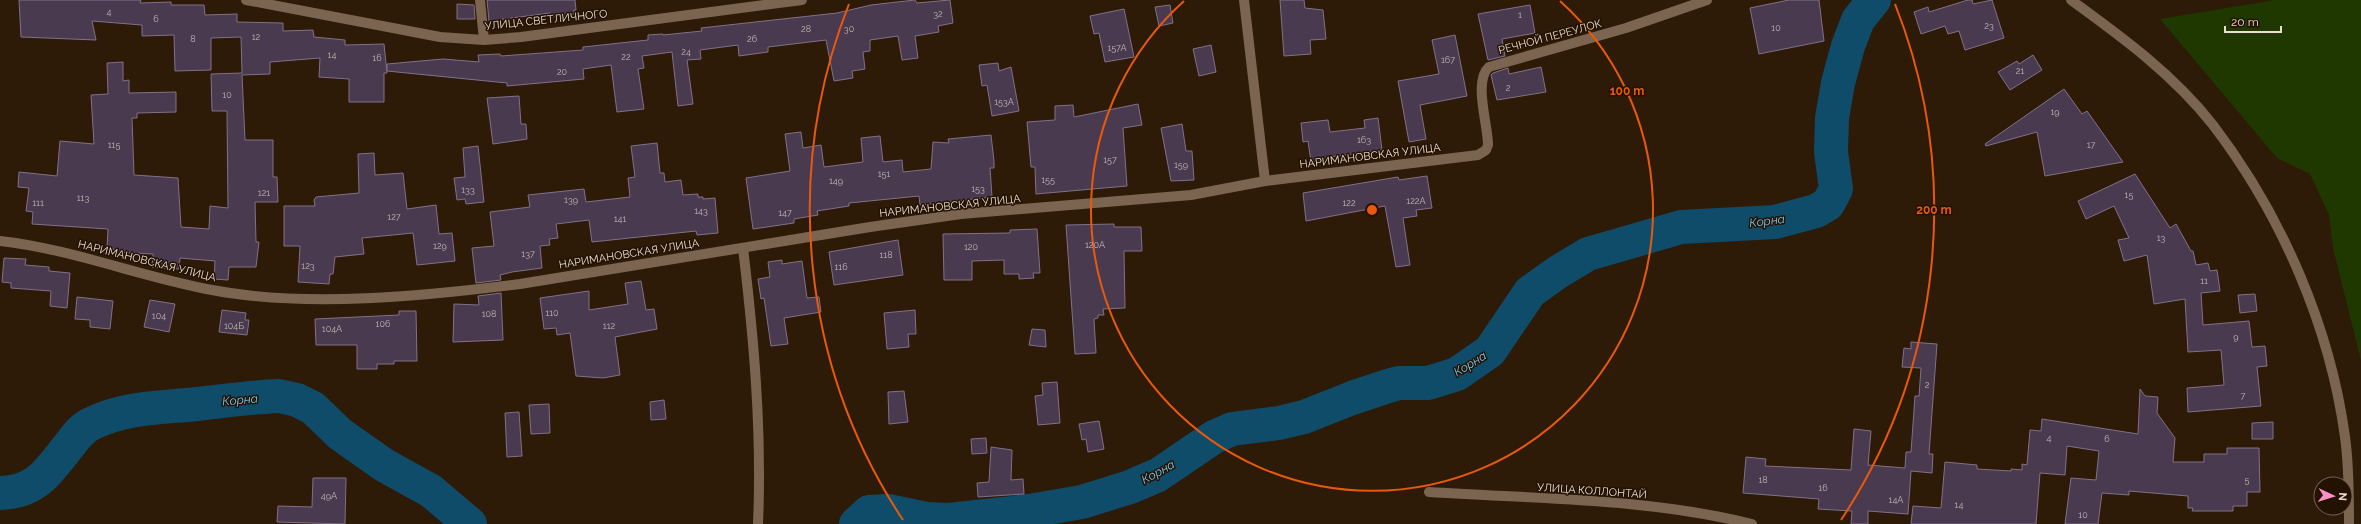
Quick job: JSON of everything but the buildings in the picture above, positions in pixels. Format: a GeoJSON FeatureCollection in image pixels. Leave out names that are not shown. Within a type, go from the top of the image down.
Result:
{"type":"FeatureCollection","features":[{"type":"Feature","properties":{"kind":"street","name":"УЛИЦА СВЕТЛИЧНОГО"},"geometry":{"type":"LineString","coordinates":[[246,0],[440,37],[484,40],[521,37],[802,0]]}},
{"type":"Feature","properties":{"kind":"street"},"geometry":{"type":"LineString","coordinates":[[480,0],[484,40]]}},
{"type":"Feature","properties":{"kind":"street"},"geometry":{"type":"LineString","coordinates":[[1244,0],[1265,181]]}},
{"type":"Feature","properties":{"kind":"street","name":"РЕЧНОЙ ПЕРЕУЛОК"},"geometry":{"type":"LineString","coordinates":[[1478,155],[1486,150],[1488,145],[1482,84],[1484,71],[1490,67],[1626,28],[1707,0]]}},
{"type":"Feature","properties":{"kind":"street"},"geometry":{"type":"LineString","coordinates":[[2071,0],[2140,52],[2180,89],[2212,125],[2244,171],[2276,224],[2301,278],[2321,335],[2336,387],[2345,438],[2349,524]]}},
{"type":"Feature","properties":{"kind":"street","name":"НАРИМАНОВСКАЯ УЛИЦА"},"geometry":{"type":"LineString","coordinates":[[0,241],[72,255],[213,291],[253,296],[355,298],[470,291],[870,227],[961,214],[1191,195],[1265,181],[1478,155]]}},
{"type":"Feature","properties":{"kind":"street"},"geometry":{"type":"LineString","coordinates":[[743,248],[756,353],[760,456],[758,524]]}},
{"type":"Feature","properties":{"kind":"street","name":"УЛИЦА КОЛЛОНТАЙ"},"geometry":{"type":"LineString","coordinates":[[1429,492],[1660,508],[1712,514],[1752,524]]}},
{"type":"Feature","properties":{"kind":"green space"},"geometry":{"type":"Polygon","coordinates":[[[2275,0],[2361,0],[2361,361],[2333,248],[2329,215],[2310,174],[2277,158],[2160,19],[2275,0]]]}},
{"type":"Feature","properties":{"kind":"waterway","name":"Корна"},"geometry":{"type":"LineString","coordinates":[[856,524],[869,512],[888,511],[926,519],[949,520],[1029,511],[1082,502],[1130,487],[1158,475],[1214,437],[1232,429],[1279,423],[1304,417],[1352,398],[1388,386],[1399,383],[1428,383],[1457,374],[1490,351],[1530,292],[1558,272],[1588,254],[1681,227],[1775,222],[1816,211],[1828,204],[1836,189],[1831,152],[1832,118],[1838,83],[1848,46],[1858,20],[1874,0]]}},
{"type":"Feature","properties":{"kind":"waterway","name":"Корна"},"geometry":{"type":"LineString","coordinates":[[0,493],[24,489],[42,478],[83,429],[105,418],[144,409],[279,396],[297,400],[313,408],[340,434],[384,465],[431,491],[470,524]]}}]}
